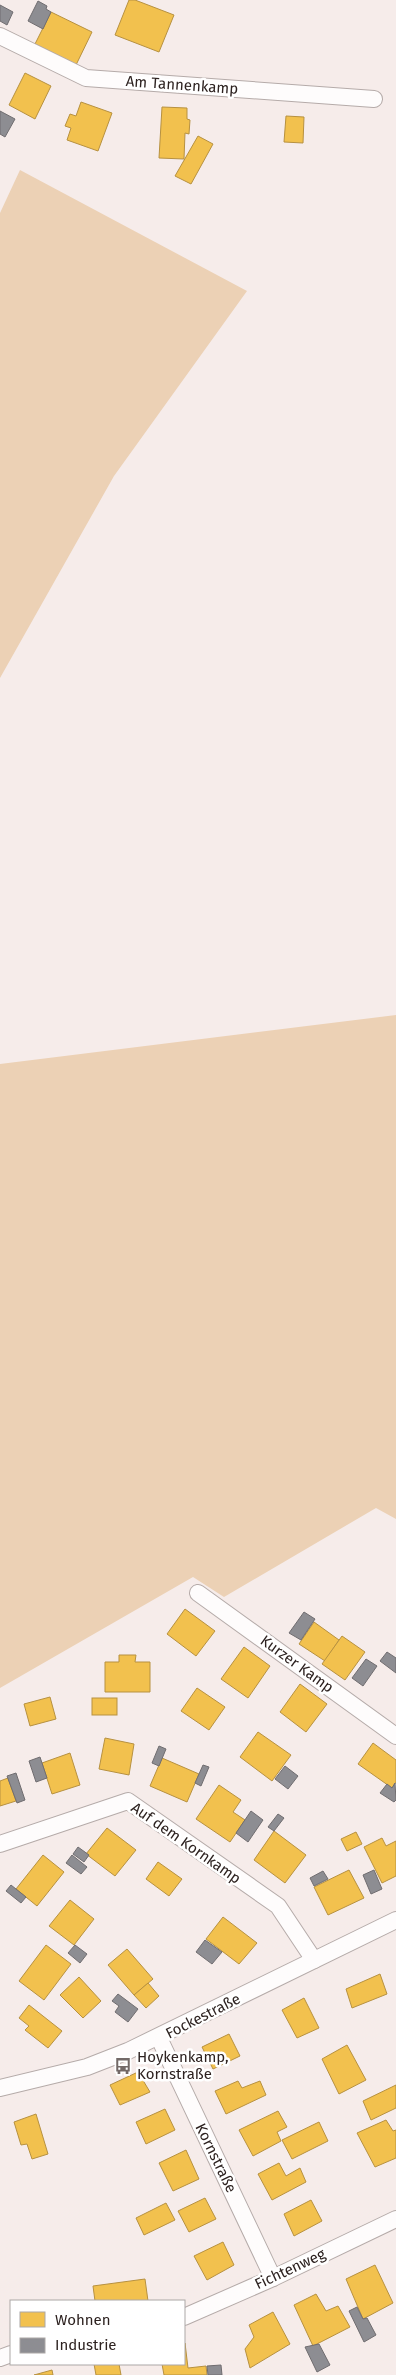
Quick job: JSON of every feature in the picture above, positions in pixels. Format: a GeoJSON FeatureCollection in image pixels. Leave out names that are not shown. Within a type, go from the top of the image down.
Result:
{"type":"FeatureCollection","features":[{"type":"Feature","properties":{"kind":"street","name":"Am Tannenkamp"},"geometry":{"type":"LineString","coordinates":[[0,36],[86,78],[374,99]]}},
{"type":"Feature","properties":{"kind":"street","name":"Kurzer Kamp"},"geometry":{"type":"LineString","coordinates":[[198,1593],[396,1736]]}},
{"type":"Feature","properties":{"kind":"street","name":"Auf dem Kornkamp"},"geometry":{"type":"LineString","coordinates":[[0,1844],[128,1801],[278,1906],[314,1960]]}},
{"type":"Feature","properties":{"kind":"street","name":"Fockestraße"},"geometry":{"type":"LineString","coordinates":[[0,2088],[87,2067],[159,2038],[396,1920]]}},
{"type":"Feature","properties":{"kind":"street","name":"Kornstraße"},"geometry":{"type":"LineString","coordinates":[[159,2038],[273,2278]]}},
{"type":"Feature","properties":{"kind":"street","name":"Fichtenweg"},"geometry":{"type":"LineString","coordinates":[[185,2317],[273,2278],[396,2219]]}},
{"type":"Feature","properties":{"kind":"shaded area"},"geometry":{"type":"Polygon","coordinates":[[[20,170],[247,291],[114,476],[0,678],[0,213],[20,170]]]}},
{"type":"Feature","properties":{"kind":"shaded area"},"geometry":{"type":"Polygon","coordinates":[[[396,1015],[396,1519],[376,1508],[224,1597],[193,1577],[0,1688],[0,1064],[396,1015]]]}},
{"type":"Feature","properties":{"kind":"building: Wohnen"},"geometry":{"type":"Polygon","coordinates":[[[129,0],[135,0],[174,15],[159,52],[115,35],[129,0]]]}},
{"type":"Feature","properties":{"kind":"building: Wohnen"},"geometry":{"type":"Polygon","coordinates":[[[51,12],[92,32],[76,65],[35,44],[51,12]]]}},
{"type":"Feature","properties":{"kind":"building: Wohnen"},"geometry":{"type":"Polygon","coordinates":[[[25,73],[51,86],[35,119],[9,105],[25,73]]]}},
{"type":"Feature","properties":{"kind":"building: Wohnen"},"geometry":{"type":"Polygon","coordinates":[[[81,102],[112,113],[98,151],[67,140],[71,128],[65,126],[70,114],[76,116],[81,102]]]}},
{"type":"Feature","properties":{"kind":"building: Wohnen"},"geometry":{"type":"Polygon","coordinates":[[[162,107],[187,108],[187,119],[190,120],[189,134],[185,133],[184,159],[159,158],[162,107]]]}},
{"type":"Feature","properties":{"kind":"building: Wohnen"},"geometry":{"type":"Polygon","coordinates":[[[286,116],[304,117],[303,143],[284,142],[286,116]]]}},
{"type":"Feature","properties":{"kind":"building: Wohnen"},"geometry":{"type":"Polygon","coordinates":[[[198,136],[213,144],[191,184],[175,176],[198,136]]]}},
{"type":"Feature","properties":{"kind":"building: Wohnen"},"geometry":{"type":"Polygon","coordinates":[[[185,1609],[215,1631],[196,1656],[167,1634],[185,1609]]]}},
{"type":"Feature","properties":{"kind":"building: Wohnen"},"geometry":{"type":"Polygon","coordinates":[[[314,1622],[339,1640],[325,1661],[299,1644],[314,1622]]]}},
{"type":"Feature","properties":{"kind":"building: Wohnen"},"geometry":{"type":"Polygon","coordinates":[[[342,1636],[365,1652],[345,1680],[322,1664],[342,1636]]]}},
{"type":"Feature","properties":{"kind":"building: Wohnen"},"geometry":{"type":"Polygon","coordinates":[[[244,1647],[270,1666],[248,1698],[221,1679],[244,1647]]]}},
{"type":"Feature","properties":{"kind":"building: Wohnen"},"geometry":{"type":"Polygon","coordinates":[[[119,1655],[136,1655],[135,1662],[150,1662],[150,1692],[105,1692],[105,1662],[119,1662],[119,1655]]]}},
{"type":"Feature","properties":{"kind":"building: Wohnen"},"geometry":{"type":"Polygon","coordinates":[[[300,1684],[327,1704],[306,1732],[280,1712],[300,1684]]]}},
{"type":"Feature","properties":{"kind":"building: Wohnen"},"geometry":{"type":"Polygon","coordinates":[[[197,1688],[225,1707],[209,1730],[181,1711],[197,1688]]]}},
{"type":"Feature","properties":{"kind":"building: Wohnen"},"geometry":{"type":"Polygon","coordinates":[[[50,1697],[56,1719],[30,1726],[24,1704],[50,1697]]]}},
{"type":"Feature","properties":{"kind":"building: Wohnen"},"geometry":{"type":"Polygon","coordinates":[[[92,1698],[117,1698],[117,1715],[92,1715],[92,1698]]]}},
{"type":"Feature","properties":{"kind":"building: Wohnen"},"geometry":{"type":"Polygon","coordinates":[[[258,1732],[291,1755],[272,1781],[240,1757],[258,1732]]]}},
{"type":"Feature","properties":{"kind":"building: Wohnen"},"geometry":{"type":"Polygon","coordinates":[[[105,1738],[134,1744],[129,1775],[99,1769],[105,1738]]]}},
{"type":"Feature","properties":{"kind":"building: Wohnen"},"geometry":{"type":"Polygon","coordinates":[[[373,1743],[396,1760],[396,1782],[392,1788],[358,1764],[373,1743]]]}},
{"type":"Feature","properties":{"kind":"building: Wohnen"},"geometry":{"type":"Polygon","coordinates":[[[70,1753],[80,1785],[52,1794],[42,1763],[70,1753]]]}},
{"type":"Feature","properties":{"kind":"building: Wohnen"},"geometry":{"type":"Polygon","coordinates":[[[162,1758],[199,1774],[187,1802],[150,1786],[162,1758]]]}},
{"type":"Feature","properties":{"kind":"building: Wohnen"},"geometry":{"type":"Polygon","coordinates":[[[8,1778],[16,1801],[0,1806],[0,1781],[8,1778]]]}},
{"type":"Feature","properties":{"kind":"building: Wohnen"},"geometry":{"type":"Polygon","coordinates":[[[219,1785],[241,1800],[233,1812],[245,1820],[230,1842],[196,1819],[219,1785]]]}},
{"type":"Feature","properties":{"kind":"building: Wohnen"},"geometry":{"type":"Polygon","coordinates":[[[107,1828],[136,1850],[115,1876],[86,1854],[107,1828]]]}},
{"type":"Feature","properties":{"kind":"building: Wohnen"},"geometry":{"type":"Polygon","coordinates":[[[274,1831],[306,1855],[285,1883],[254,1860],[274,1831]]]}},
{"type":"Feature","properties":{"kind":"building: Wohnen"},"geometry":{"type":"Polygon","coordinates":[[[356,1832],[362,1844],[347,1851],[341,1839],[356,1832]]]}},
{"type":"Feature","properties":{"kind":"building: Wohnen"},"geometry":{"type":"Polygon","coordinates":[[[382,1838],[386,1846],[396,1841],[396,1876],[382,1883],[364,1847],[382,1838]]]}},
{"type":"Feature","properties":{"kind":"building: Wohnen"},"geometry":{"type":"Polygon","coordinates":[[[43,1855],[64,1872],[37,1906],[16,1889],[43,1855]]]}},
{"type":"Feature","properties":{"kind":"building: Wohnen"},"geometry":{"type":"Polygon","coordinates":[[[158,1862],[182,1879],[169,1896],[146,1879],[158,1862]]]}},
{"type":"Feature","properties":{"kind":"building: Wohnen"},"geometry":{"type":"Polygon","coordinates":[[[349,1870],[364,1898],[328,1915],[314,1887],[349,1870]]]}},
{"type":"Feature","properties":{"kind":"building: Wohnen"},"geometry":{"type":"Polygon","coordinates":[[[70,1900],[94,1919],[74,1945],[49,1926],[70,1900]]]}},
{"type":"Feature","properties":{"kind":"building: Wohnen"},"geometry":{"type":"Polygon","coordinates":[[[223,1917],[257,1943],[239,1964],[206,1939],[223,1917]]]}},
{"type":"Feature","properties":{"kind":"building: Wohnen"},"geometry":{"type":"Polygon","coordinates":[[[46,1945],[71,1964],[44,2000],[19,1981],[46,1945]]]}},
{"type":"Feature","properties":{"kind":"building: Wohnen"},"geometry":{"type":"Polygon","coordinates":[[[127,1949],[153,1979],[134,1995],[108,1965],[127,1949]]]}},
{"type":"Feature","properties":{"kind":"building: Wohnen"},"geometry":{"type":"Polygon","coordinates":[[[380,1974],[387,1994],[352,2008],[346,1989],[380,1974]]]}},
{"type":"Feature","properties":{"kind":"building: Wohnen"},"geometry":{"type":"Polygon","coordinates":[[[79,1977],[101,2001],[83,2018],[60,1995],[79,1977]]]}},
{"type":"Feature","properties":{"kind":"building: Wohnen"},"geometry":{"type":"Polygon","coordinates":[[[148,1983],[159,1996],[146,2008],[134,1995],[148,1983]]]}},
{"type":"Feature","properties":{"kind":"building: Wohnen"},"geometry":{"type":"Polygon","coordinates":[[[304,1998],[319,2028],[297,2038],[282,2010],[304,1998]]]}},
{"type":"Feature","properties":{"kind":"building: Wohnen"},"geometry":{"type":"Polygon","coordinates":[[[29,2005],[62,2031],[48,2048],[25,2030],[29,2026],[19,2018],[29,2005]]]}},
{"type":"Feature","properties":{"kind":"building: Wohnen"},"geometry":{"type":"Polygon","coordinates":[[[229,2034],[240,2056],[213,2069],[202,2047],[229,2034]]]}},
{"type":"Feature","properties":{"kind":"building: Wohnen"},"geometry":{"type":"Polygon","coordinates":[[[347,2045],[366,2080],[339,2094],[322,2059],[347,2045]]]}},
{"type":"Feature","properties":{"kind":"building: Wohnen"},"geometry":{"type":"Polygon","coordinates":[[[138,2072],[150,2092],[120,2105],[110,2085],[138,2072]]]}},
{"type":"Feature","properties":{"kind":"building: Wohnen"},"geometry":{"type":"Polygon","coordinates":[[[238,2081],[242,2088],[260,2081],[266,2095],[226,2114],[215,2091],[238,2081]]]}},
{"type":"Feature","properties":{"kind":"building: Wohnen"},"geometry":{"type":"Polygon","coordinates":[[[396,2085],[396,2108],[371,2120],[363,2101],[396,2085]]]}},
{"type":"Feature","properties":{"kind":"building: Wohnen"},"geometry":{"type":"Polygon","coordinates":[[[165,2109],[175,2130],[146,2144],[136,2122],[165,2109]]]}},
{"type":"Feature","properties":{"kind":"building: Wohnen"},"geometry":{"type":"Polygon","coordinates":[[[278,2111],[287,2127],[277,2132],[281,2141],[253,2156],[239,2130],[278,2111]]]}},
{"type":"Feature","properties":{"kind":"building: Wohnen"},"geometry":{"type":"Polygon","coordinates":[[[36,2114],[48,2154],[32,2159],[27,2144],[21,2145],[14,2122],[36,2114]]]}},
{"type":"Feature","properties":{"kind":"building: Wohnen"},"geometry":{"type":"Polygon","coordinates":[[[386,2120],[393,2131],[396,2130],[396,2158],[375,2167],[357,2133],[386,2120]]]}},
{"type":"Feature","properties":{"kind":"building: Wohnen"},"geometry":{"type":"Polygon","coordinates":[[[319,2122],[328,2141],[292,2159],[282,2140],[319,2122]]]}},
{"type":"Feature","properties":{"kind":"building: Wohnen"},"geometry":{"type":"Polygon","coordinates":[[[186,2150],[199,2179],[173,2191],[159,2163],[186,2150]]]}},
{"type":"Feature","properties":{"kind":"building: Wohnen"},"geometry":{"type":"Polygon","coordinates":[[[279,2163],[286,2176],[300,2168],[306,2182],[272,2200],[258,2174],[279,2163]]]}},
{"type":"Feature","properties":{"kind":"building: Wohnen"},"geometry":{"type":"Polygon","coordinates":[[[205,2198],[216,2219],[189,2232],[178,2211],[205,2198]]]}},
{"type":"Feature","properties":{"kind":"building: Wohnen"},"geometry":{"type":"Polygon","coordinates":[[[311,2200],[322,2221],[294,2236],[284,2214],[311,2200]]]}},
{"type":"Feature","properties":{"kind":"building: Wohnen"},"geometry":{"type":"Polygon","coordinates":[[[166,2203],[175,2220],[144,2235],[136,2218],[166,2203]]]}},
{"type":"Feature","properties":{"kind":"building: Wohnen"},"geometry":{"type":"Polygon","coordinates":[[[223,2242],[234,2265],[207,2280],[194,2256],[223,2242]]]}},
{"type":"Feature","properties":{"kind":"building: Wohnen"},"geometry":{"type":"Polygon","coordinates":[[[375,2265],[393,2303],[363,2319],[346,2279],[375,2265]]]}},
{"type":"Feature","properties":{"kind":"building: Wohnen"},"geometry":{"type":"Polygon","coordinates":[[[145,2279],[148,2300],[95,2300],[93,2286],[145,2279]]]}},
{"type":"Feature","properties":{"kind":"building: Wohnen"},"geometry":{"type":"Polygon","coordinates":[[[316,2294],[326,2311],[338,2306],[350,2327],[313,2346],[294,2305],[316,2294]]]}},
{"type":"Feature","properties":{"kind":"building: Wohnen"},"geometry":{"type":"Polygon","coordinates":[[[273,2312],[290,2344],[250,2368],[245,2349],[254,2337],[249,2325],[273,2312]]]}},
{"type":"Feature","properties":{"kind":"building: Wohnen"},"geometry":{"type":"Polygon","coordinates":[[[185,2343],[188,2368],[206,2366],[207,2375],[164,2375],[162,2365],[185,2365],[185,2343]]]}},
{"type":"Feature","properties":{"kind":"building: Wohnen"},"geometry":{"type":"Polygon","coordinates":[[[94,2365],[119,2365],[121,2375],[96,2375],[94,2365]]]}},
{"type":"Feature","properties":{"kind":"building: Wohnen"},"geometry":{"type":"Polygon","coordinates":[[[52,2370],[53,2375],[34,2375],[52,2370]]]}},
{"type":"Feature","properties":{"kind":"building: Industrie"},"geometry":{"type":"Polygon","coordinates":[[[38,1],[47,6],[46,9],[51,12],[43,29],[28,21],[38,1]]]}},
{"type":"Feature","properties":{"kind":"building: Industrie"},"geometry":{"type":"Polygon","coordinates":[[[0,5],[13,12],[7,25],[0,21],[0,5]]]}},
{"type":"Feature","properties":{"kind":"building: Industrie"},"geometry":{"type":"Polygon","coordinates":[[[0,111],[15,119],[5,137],[0,134],[0,111]]]}},
{"type":"Feature","properties":{"kind":"building: Industrie"},"geometry":{"type":"Polygon","coordinates":[[[304,1612],[315,1619],[301,1640],[289,1633],[304,1612]]]}},
{"type":"Feature","properties":{"kind":"building: Industrie"},"geometry":{"type":"Polygon","coordinates":[[[387,1652],[396,1658],[396,1673],[380,1661],[387,1652]]]}},
{"type":"Feature","properties":{"kind":"building: Industrie"},"geometry":{"type":"Polygon","coordinates":[[[366,1659],[377,1666],[363,1686],[352,1678],[366,1659]]]}},
{"type":"Feature","properties":{"kind":"building: Industrie"},"geometry":{"type":"Polygon","coordinates":[[[159,1746],[166,1749],[159,1766],[152,1763],[159,1746]]]}},
{"type":"Feature","properties":{"kind":"building: Industrie"},"geometry":{"type":"Polygon","coordinates":[[[40,1757],[47,1778],[36,1782],[29,1761],[40,1757]]]}},
{"type":"Feature","properties":{"kind":"building: Industrie"},"geometry":{"type":"Polygon","coordinates":[[[203,1765],[209,1767],[201,1786],[195,1783],[203,1765]]]}},
{"type":"Feature","properties":{"kind":"building: Industrie"},"geometry":{"type":"Polygon","coordinates":[[[285,1766],[298,1776],[288,1789],[275,1779],[285,1766]]]}},
{"type":"Feature","properties":{"kind":"building: Industrie"},"geometry":{"type":"Polygon","coordinates":[[[16,1773],[25,1800],[17,1803],[7,1776],[16,1773]]]}},
{"type":"Feature","properties":{"kind":"building: Industrie"},"geometry":{"type":"Polygon","coordinates":[[[395,1783],[396,1800],[394,1802],[380,1793],[387,1784],[392,1788],[395,1783]]]}},
{"type":"Feature","properties":{"kind":"building: Industrie"},"geometry":{"type":"Polygon","coordinates":[[[251,1811],[263,1820],[248,1842],[236,1833],[251,1811]]]}},
{"type":"Feature","properties":{"kind":"building: Industrie"},"geometry":{"type":"Polygon","coordinates":[[[278,1814],[284,1818],[274,1831],[268,1827],[278,1814]]]}},
{"type":"Feature","properties":{"kind":"building: Industrie"},"geometry":{"type":"Polygon","coordinates":[[[78,1847],[89,1855],[84,1862],[73,1854],[78,1847]]]}},
{"type":"Feature","properties":{"kind":"building: Industrie"},"geometry":{"type":"Polygon","coordinates":[[[72,1855],[87,1867],[81,1874],[66,1863],[72,1855]]]}},
{"type":"Feature","properties":{"kind":"building: Industrie"},"geometry":{"type":"Polygon","coordinates":[[[374,1870],[382,1889],[371,1894],[363,1875],[374,1870]]]}},
{"type":"Feature","properties":{"kind":"building: Industrie"},"geometry":{"type":"Polygon","coordinates":[[[323,1871],[328,1879],[314,1886],[310,1878],[323,1871]]]}},
{"type":"Feature","properties":{"kind":"building: Industrie"},"geometry":{"type":"Polygon","coordinates":[[[11,1885],[26,1897],[21,1903],[6,1891],[11,1885]]]}},
{"type":"Feature","properties":{"kind":"building: Industrie"},"geometry":{"type":"Polygon","coordinates":[[[205,1940],[222,1952],[212,1964],[196,1952],[205,1940]]]}},
{"type":"Feature","properties":{"kind":"building: Industrie"},"geometry":{"type":"Polygon","coordinates":[[[75,1945],[87,1954],[80,1963],[68,1953],[75,1945]]]}},
{"type":"Feature","properties":{"kind":"building: Industrie"},"geometry":{"type":"Polygon","coordinates":[[[118,1994],[138,2009],[128,2022],[115,2012],[119,2006],[112,2001],[118,1994]]]}},
{"type":"Feature","properties":{"kind":"building: Industrie"},"geometry":{"type":"Polygon","coordinates":[[[357,2307],[363,2319],[367,2318],[376,2335],[364,2342],[349,2311],[357,2307]]]}},
{"type":"Feature","properties":{"kind":"building: Industrie"},"geometry":{"type":"Polygon","coordinates":[[[319,2344],[330,2365],[317,2372],[305,2347],[319,2344]]]}},
{"type":"Feature","properties":{"kind":"building: Industrie"},"geometry":{"type":"Polygon","coordinates":[[[221,2365],[222,2375],[208,2375],[207,2366],[221,2365]]]}},
{"type":"Feature","properties":{"kind":"place","name":"Hoykenkamp, Kornstraße"},"geometry":{"type":"Point","coordinates":[123,2066]}}]}
